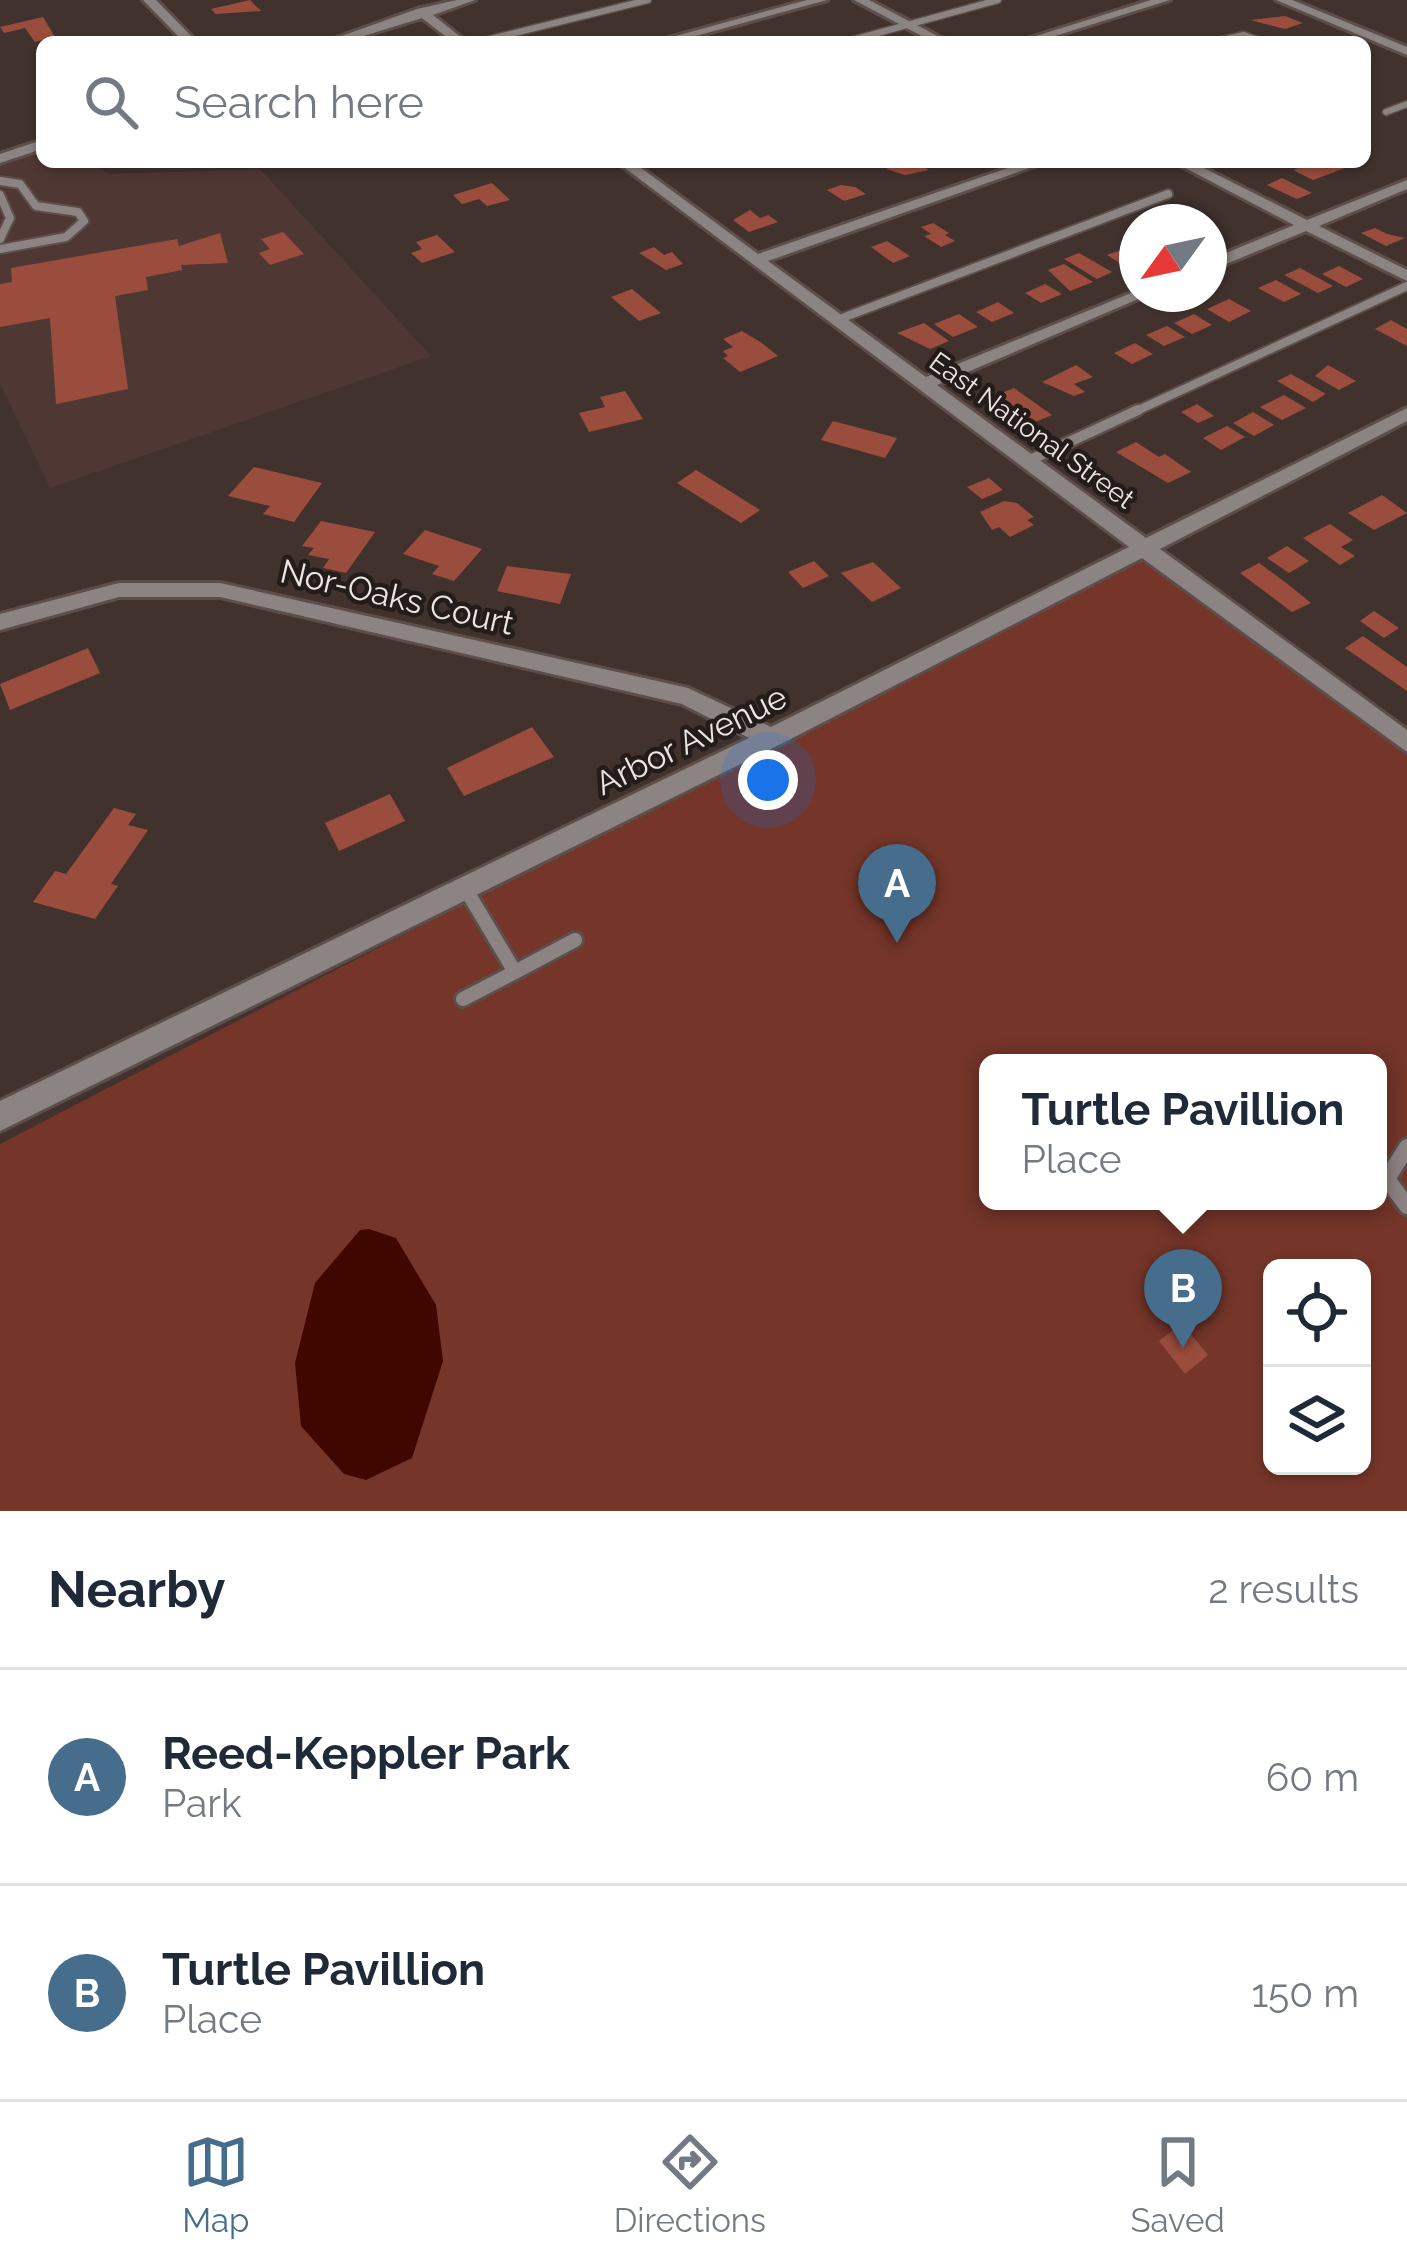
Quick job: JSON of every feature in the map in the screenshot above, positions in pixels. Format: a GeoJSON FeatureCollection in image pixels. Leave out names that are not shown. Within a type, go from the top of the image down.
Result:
{"type":"FeatureCollection","features":[{"type":"Feature","properties":{"kind":"street"},"geometry":{"type":"LineString","coordinates":[[149,0],[185,36]]}},
{"type":"Feature","properties":{"kind":"street"},"geometry":{"type":"LineString","coordinates":[[349,36],[469,0]]}},
{"type":"Feature","properties":{"kind":"street"},"geometry":{"type":"LineString","coordinates":[[682,36],[821,0]]}},
{"type":"Feature","properties":{"kind":"street"},"geometry":{"type":"LineString","coordinates":[[860,0],[931,36]]}},
{"type":"Feature","properties":{"kind":"street"},"geometry":{"type":"LineString","coordinates":[[1042,36],[1162,0]]}},
{"type":"Feature","properties":{"kind":"street"},"geometry":{"type":"LineString","coordinates":[[1282,0],[1370,36]]}},
{"type":"Feature","properties":{"kind":"street"},"geometry":{"type":"LineString","coordinates":[[421,12],[453,36]]}},
{"type":"Feature","properties":{"kind":"street"},"geometry":{"type":"LineString","coordinates":[[1371,36],[1407,51]]}},
{"type":"Feature","properties":{"kind":"street"},"geometry":{"type":"LineString","coordinates":[[1371,48],[1387,43]]}},
{"type":"Feature","properties":{"kind":"street"},"geometry":{"type":"LineString","coordinates":[[0,158],[36,146]]}},
{"type":"Feature","properties":{"kind":"street","name":"East National Street"},"geometry":{"type":"LineString","coordinates":[[632,168],[1407,743]]}},
{"type":"Feature","properties":{"kind":"street"},"geometry":{"type":"LineString","coordinates":[[756,260],[1022,168]]}},
{"type":"Feature","properties":{"kind":"street"},"geometry":{"type":"LineString","coordinates":[[1193,168],[1407,276]]}},
{"type":"Feature","properties":{"kind":"street"},"geometry":{"type":"LineString","coordinates":[[1227,258],[1407,184]]}},
{"type":"Feature","properties":{"kind":"street"},"geometry":{"type":"LineString","coordinates":[[924,385],[1119,304]]}},
{"type":"Feature","properties":{"kind":"street","name":"Arbor Avenue"},"geometry":{"type":"LineString","coordinates":[[0,1116],[771,737],[1407,414]]}},
{"type":"Feature","properties":{"kind":"street","name":"Nor-Oaks Court"},"geometry":{"type":"LineString","coordinates":[[0,622],[119,590],[220,590],[688,697],[771,737]]}},
{"type":"Feature","properties":{"kind":"lane"},"geometry":{"type":"LineString","coordinates":[[502,36],[648,0]]}},
{"type":"Feature","properties":{"kind":"lane"},"geometry":{"type":"LineString","coordinates":[[868,36],[998,0]]}},
{"type":"Feature","properties":{"kind":"lane"},"geometry":{"type":"LineString","coordinates":[[1386,112],[1407,104]]}},
{"type":"Feature","properties":{"kind":"lane"},"geometry":{"type":"LineString","coordinates":[[0,158],[2,181],[20,184],[36,206],[78,212],[84,221],[66,237],[0,249]]}},
{"type":"Feature","properties":{"kind":"lane"},"geometry":{"type":"LineString","coordinates":[[837,320],[1168,194]]}},
{"type":"Feature","properties":{"kind":"lane"},"geometry":{"type":"LineString","coordinates":[[0,195],[10,218],[0,239]]}},
{"type":"Feature","properties":{"kind":"lane"},"geometry":{"type":"LineString","coordinates":[[1028,461],[1407,286]]}},
{"type":"Feature","properties":{"kind":"lane"},"geometry":{"type":"LineString","coordinates":[[465,888],[514,972]]}},
{"type":"Feature","properties":{"kind":"lane"},"geometry":{"type":"LineString","coordinates":[[463,999],[575,940]]}},
{"type":"Feature","properties":{"kind":"lane"},"geometry":{"type":"LineString","coordinates":[[1407,1148],[1387,1179],[1407,1206]]}},
{"type":"Feature","properties":{"kind":"shaded area"},"geometry":{"type":"Polygon","coordinates":[[[36,150],[36,168],[100,168],[109,174],[260,169],[431,356],[50,488],[0,383],[0,163],[36,150]]]}},
{"type":"Feature","properties":{"kind":"shaded area"},"geometry":{"type":"Polygon","coordinates":[[[1147,549],[1407,743],[1407,1511],[0,1511],[0,1144],[1147,549]]]}},
{"type":"Feature","properties":{"kind":"shaded area"},"geometry":{"type":"Polygon","coordinates":[[[360,1230],[396,1238],[436,1305],[443,1361],[412,1458],[366,1480],[344,1474],[301,1426],[295,1363],[315,1283],[360,1230]]]}},
{"type":"Feature","properties":{"kind":"building"},"geometry":{"type":"Polygon","coordinates":[[[250,0],[261,11],[216,14],[211,9],[250,0]]]}},
{"type":"Feature","properties":{"kind":"building"},"geometry":{"type":"Polygon","coordinates":[[[1285,16],[1303,23],[1285,29],[1250,20],[1285,16]]]}},
{"type":"Feature","properties":{"kind":"building"},"geometry":{"type":"Polygon","coordinates":[[[43,17],[54,36],[36,36],[35,42],[25,28],[4,33],[0,27],[43,17]]]}},
{"type":"Feature","properties":{"kind":"building"},"geometry":{"type":"Polygon","coordinates":[[[926,168],[929,170],[905,175],[886,169],[926,168]]]}},
{"type":"Feature","properties":{"kind":"building"},"geometry":{"type":"Polygon","coordinates":[[[1298,168],[1345,168],[1313,180],[1293,170],[1298,168]]]}},
{"type":"Feature","properties":{"kind":"building"},"geometry":{"type":"Polygon","coordinates":[[[1282,178],[1312,193],[1297,199],[1267,185],[1282,178]]]}},
{"type":"Feature","properties":{"kind":"building"},"geometry":{"type":"Polygon","coordinates":[[[492,183],[510,200],[487,206],[479,199],[462,204],[453,195],[492,183]]]}},
{"type":"Feature","properties":{"kind":"building"},"geometry":{"type":"Polygon","coordinates":[[[841,185],[866,194],[844,201],[827,190],[841,185]]]}},
{"type":"Feature","properties":{"kind":"building"},"geometry":{"type":"Polygon","coordinates":[[[750,210],[778,222],[749,232],[733,220],[750,210]]]}},
{"type":"Feature","properties":{"kind":"building"},"geometry":{"type":"Polygon","coordinates":[[[933,223],[955,241],[941,247],[924,236],[931,234],[921,227],[933,223]]]}},
{"type":"Feature","properties":{"kind":"building"},"geometry":{"type":"Polygon","coordinates":[[[1375,228],[1405,238],[1386,246],[1361,233],[1375,228]]]}},
{"type":"Feature","properties":{"kind":"building"},"geometry":{"type":"Polygon","coordinates":[[[283,232],[304,254],[270,265],[259,253],[270,249],[261,239],[283,232]]]}},
{"type":"Feature","properties":{"kind":"building"},"geometry":{"type":"Polygon","coordinates":[[[220,233],[228,263],[181,265],[182,270],[146,277],[148,290],[115,296],[128,389],[56,404],[50,318],[0,327],[0,284],[12,282],[11,268],[177,239],[179,246],[220,233]]]}},
{"type":"Feature","properties":{"kind":"building"},"geometry":{"type":"Polygon","coordinates":[[[437,235],[455,252],[422,263],[411,253],[422,249],[416,242],[437,235]]]}},
{"type":"Feature","properties":{"kind":"building"},"geometry":{"type":"Polygon","coordinates":[[[887,241],[910,256],[893,263],[871,247],[887,241]]]}},
{"type":"Feature","properties":{"kind":"building"},"geometry":{"type":"Polygon","coordinates":[[[654,247],[664,255],[672,252],[683,264],[666,270],[639,253],[654,247]]]}},
{"type":"Feature","properties":{"kind":"building"},"geometry":{"type":"Polygon","coordinates":[[[1079,253],[1112,272],[1097,279],[1064,259],[1079,253]]]}},
{"type":"Feature","properties":{"kind":"building"},"geometry":{"type":"Polygon","coordinates":[[[1064,264],[1093,282],[1070,291],[1048,270],[1064,264]]]}},
{"type":"Feature","properties":{"kind":"building"},"geometry":{"type":"Polygon","coordinates":[[[1339,266],[1363,279],[1346,287],[1322,274],[1339,266]]]}},
{"type":"Feature","properties":{"kind":"building"},"geometry":{"type":"Polygon","coordinates":[[[1300,268],[1333,286],[1318,293],[1284,275],[1300,268]]]}},
{"type":"Feature","properties":{"kind":"building"},"geometry":{"type":"Polygon","coordinates":[[[1276,280],[1301,294],[1284,302],[1258,288],[1276,280]]]}},
{"type":"Feature","properties":{"kind":"building"},"geometry":{"type":"Polygon","coordinates":[[[1045,284],[1062,294],[1041,303],[1025,293],[1045,284]]]}},
{"type":"Feature","properties":{"kind":"building"},"geometry":{"type":"Polygon","coordinates":[[[632,289],[661,313],[639,321],[611,297],[632,289]]]}},
{"type":"Feature","properties":{"kind":"building"},"geometry":{"type":"Polygon","coordinates":[[[1227,300],[1251,311],[1229,322],[1212,312],[1227,312],[1227,300]]]}},
{"type":"Feature","properties":{"kind":"building"},"geometry":{"type":"Polygon","coordinates":[[[998,302],[1014,313],[992,322],[976,312],[998,302]]]}},
{"type":"Feature","properties":{"kind":"building"},"geometry":{"type":"Polygon","coordinates":[[[959,314],[978,327],[953,337],[934,324],[959,314]]]}},
{"type":"Feature","properties":{"kind":"building"},"geometry":{"type":"Polygon","coordinates":[[[1194,314],[1212,325],[1192,334],[1174,323],[1194,314]]]}},
{"type":"Feature","properties":{"kind":"building"},"geometry":{"type":"Polygon","coordinates":[[[1391,320],[1407,329],[1407,346],[1375,329],[1391,320]]]}},
{"type":"Feature","properties":{"kind":"building"},"geometry":{"type":"Polygon","coordinates":[[[924,323],[949,341],[930,349],[897,333],[924,323]]]}},
{"type":"Feature","properties":{"kind":"building"},"geometry":{"type":"Polygon","coordinates":[[[1167,326],[1185,337],[1164,346],[1146,335],[1167,326]]]}},
{"type":"Feature","properties":{"kind":"building"},"geometry":{"type":"Polygon","coordinates":[[[742,331],[778,356],[740,372],[723,358],[728,356],[723,351],[733,347],[723,339],[742,331]]]}},
{"type":"Feature","properties":{"kind":"building"},"geometry":{"type":"Polygon","coordinates":[[[1135,343],[1153,354],[1132,364],[1114,353],[1135,343]]]}},
{"type":"Feature","properties":{"kind":"building"},"geometry":{"type":"Polygon","coordinates":[[[1076,365],[1093,377],[1074,384],[1085,392],[1074,396],[1042,382],[1076,365]]]}},
{"type":"Feature","properties":{"kind":"building"},"geometry":{"type":"Polygon","coordinates":[[[1328,365],[1356,381],[1339,390],[1315,376],[1328,365]]]}},
{"type":"Feature","properties":{"kind":"building"},"geometry":{"type":"Polygon","coordinates":[[[1291,374],[1326,394],[1313,402],[1277,381],[1291,374]]]}},
{"type":"Feature","properties":{"kind":"building"},"geometry":{"type":"Polygon","coordinates":[[[1014,388],[1052,415],[1033,423],[996,395],[1014,388]]]}},
{"type":"Feature","properties":{"kind":"building"},"geometry":{"type":"Polygon","coordinates":[[[625,391],[643,419],[589,432],[579,413],[605,407],[600,397],[625,391]]]}},
{"type":"Feature","properties":{"kind":"building"},"geometry":{"type":"Polygon","coordinates":[[[1284,395],[1306,408],[1282,420],[1260,407],[1284,395]]]}},
{"type":"Feature","properties":{"kind":"building"},"geometry":{"type":"Polygon","coordinates":[[[1197,404],[1214,416],[1198,423],[1181,412],[1197,404]]]}},
{"type":"Feature","properties":{"kind":"building"},"geometry":{"type":"Polygon","coordinates":[[[1253,412],[1274,425],[1254,436],[1233,423],[1253,412]]]}},
{"type":"Feature","properties":{"kind":"building"},"geometry":{"type":"Polygon","coordinates":[[[833,421],[897,438],[885,458],[821,440],[833,421]]]}},
{"type":"Feature","properties":{"kind":"building"},"geometry":{"type":"Polygon","coordinates":[[[1227,426],[1245,437],[1221,450],[1203,438],[1227,426]]]}},
{"type":"Feature","properties":{"kind":"building"},"geometry":{"type":"Polygon","coordinates":[[[1136,442],[1191,472],[1168,483],[1116,452],[1136,442]]]}},
{"type":"Feature","properties":{"kind":"building"},"geometry":{"type":"Polygon","coordinates":[[[254,467],[322,483],[294,522],[263,514],[270,506],[228,496],[254,467]]]}},
{"type":"Feature","properties":{"kind":"building"},"geometry":{"type":"Polygon","coordinates":[[[696,470],[760,510],[741,523],[677,483],[696,470]]]}},
{"type":"Feature","properties":{"kind":"building"},"geometry":{"type":"Polygon","coordinates":[[[989,478],[1003,490],[982,499],[967,487],[989,478]]]}},
{"type":"Feature","properties":{"kind":"building"},"geometry":{"type":"Polygon","coordinates":[[[1382,495],[1407,513],[1374,530],[1348,513],[1382,495]]]}},
{"type":"Feature","properties":{"kind":"building"},"geometry":{"type":"Polygon","coordinates":[[[1004,501],[1017,503],[1034,517],[1027,520],[1034,525],[1010,537],[999,527],[992,530],[980,512],[1004,501]]]}},
{"type":"Feature","properties":{"kind":"building"},"geometry":{"type":"Polygon","coordinates":[[[321,521],[375,532],[346,573],[323,568],[329,559],[308,555],[314,548],[302,546],[321,521]]]}},
{"type":"Feature","properties":{"kind":"building"},"geometry":{"type":"Polygon","coordinates":[[[1330,524],[1353,540],[1341,547],[1355,556],[1340,565],[1303,538],[1330,524]]]}},
{"type":"Feature","properties":{"kind":"building"},"geometry":{"type":"Polygon","coordinates":[[[425,530],[482,549],[454,581],[432,574],[439,566],[403,554],[425,530]]]}},
{"type":"Feature","properties":{"kind":"building"},"geometry":{"type":"Polygon","coordinates":[[[1287,546],[1309,561],[1289,573],[1267,558],[1287,546]]]}},
{"type":"Feature","properties":{"kind":"building"},"geometry":{"type":"Polygon","coordinates":[[[814,561],[829,576],[803,588],[788,572],[814,561]]]}},
{"type":"Feature","properties":{"kind":"building"},"geometry":{"type":"Polygon","coordinates":[[[873,562],[901,588],[872,602],[841,573],[873,562]]]}},
{"type":"Feature","properties":{"kind":"building"},"geometry":{"type":"Polygon","coordinates":[[[1259,563],[1311,603],[1292,612],[1240,573],[1259,563]]]}},
{"type":"Feature","properties":{"kind":"building"},"geometry":{"type":"Polygon","coordinates":[[[507,566],[571,574],[560,604],[497,591],[507,566]]]}},
{"type":"Feature","properties":{"kind":"building"},"geometry":{"type":"Polygon","coordinates":[[[1374,611],[1399,628],[1384,638],[1360,621],[1374,611]]]}},
{"type":"Feature","properties":{"kind":"building"},"geometry":{"type":"Polygon","coordinates":[[[1363,636],[1407,667],[1407,691],[1345,648],[1363,636]]]}},
{"type":"Feature","properties":{"kind":"building"},"geometry":{"type":"Polygon","coordinates":[[[88,648],[100,673],[10,710],[0,684],[88,648]]]}},
{"type":"Feature","properties":{"kind":"building"},"geometry":{"type":"Polygon","coordinates":[[[532,727],[554,757],[464,796],[447,768],[532,727]]]}},
{"type":"Feature","properties":{"kind":"building"},"geometry":{"type":"Polygon","coordinates":[[[390,794],[405,821],[339,851],[325,823],[390,794]]]}},
{"type":"Feature","properties":{"kind":"building"},"geometry":{"type":"Polygon","coordinates":[[[114,808],[136,814],[128,825],[148,830],[111,884],[118,886],[95,919],[33,902],[55,871],[66,874],[114,808]]]}},
{"type":"Feature","properties":{"kind":"building"},"geometry":{"type":"Polygon","coordinates":[[[1182,1323],[1208,1355],[1185,1374],[1159,1341],[1182,1323]]]}},
{"type":"Feature","properties":{"kind":"place","name":"Reed-Keppler Park"},"geometry":{"type":"Point","coordinates":[897,943]}},
{"type":"Feature","properties":{"kind":"place","name":"Turtle Pavillion"},"geometry":{"type":"Point","coordinates":[1183,1348]}}]}
